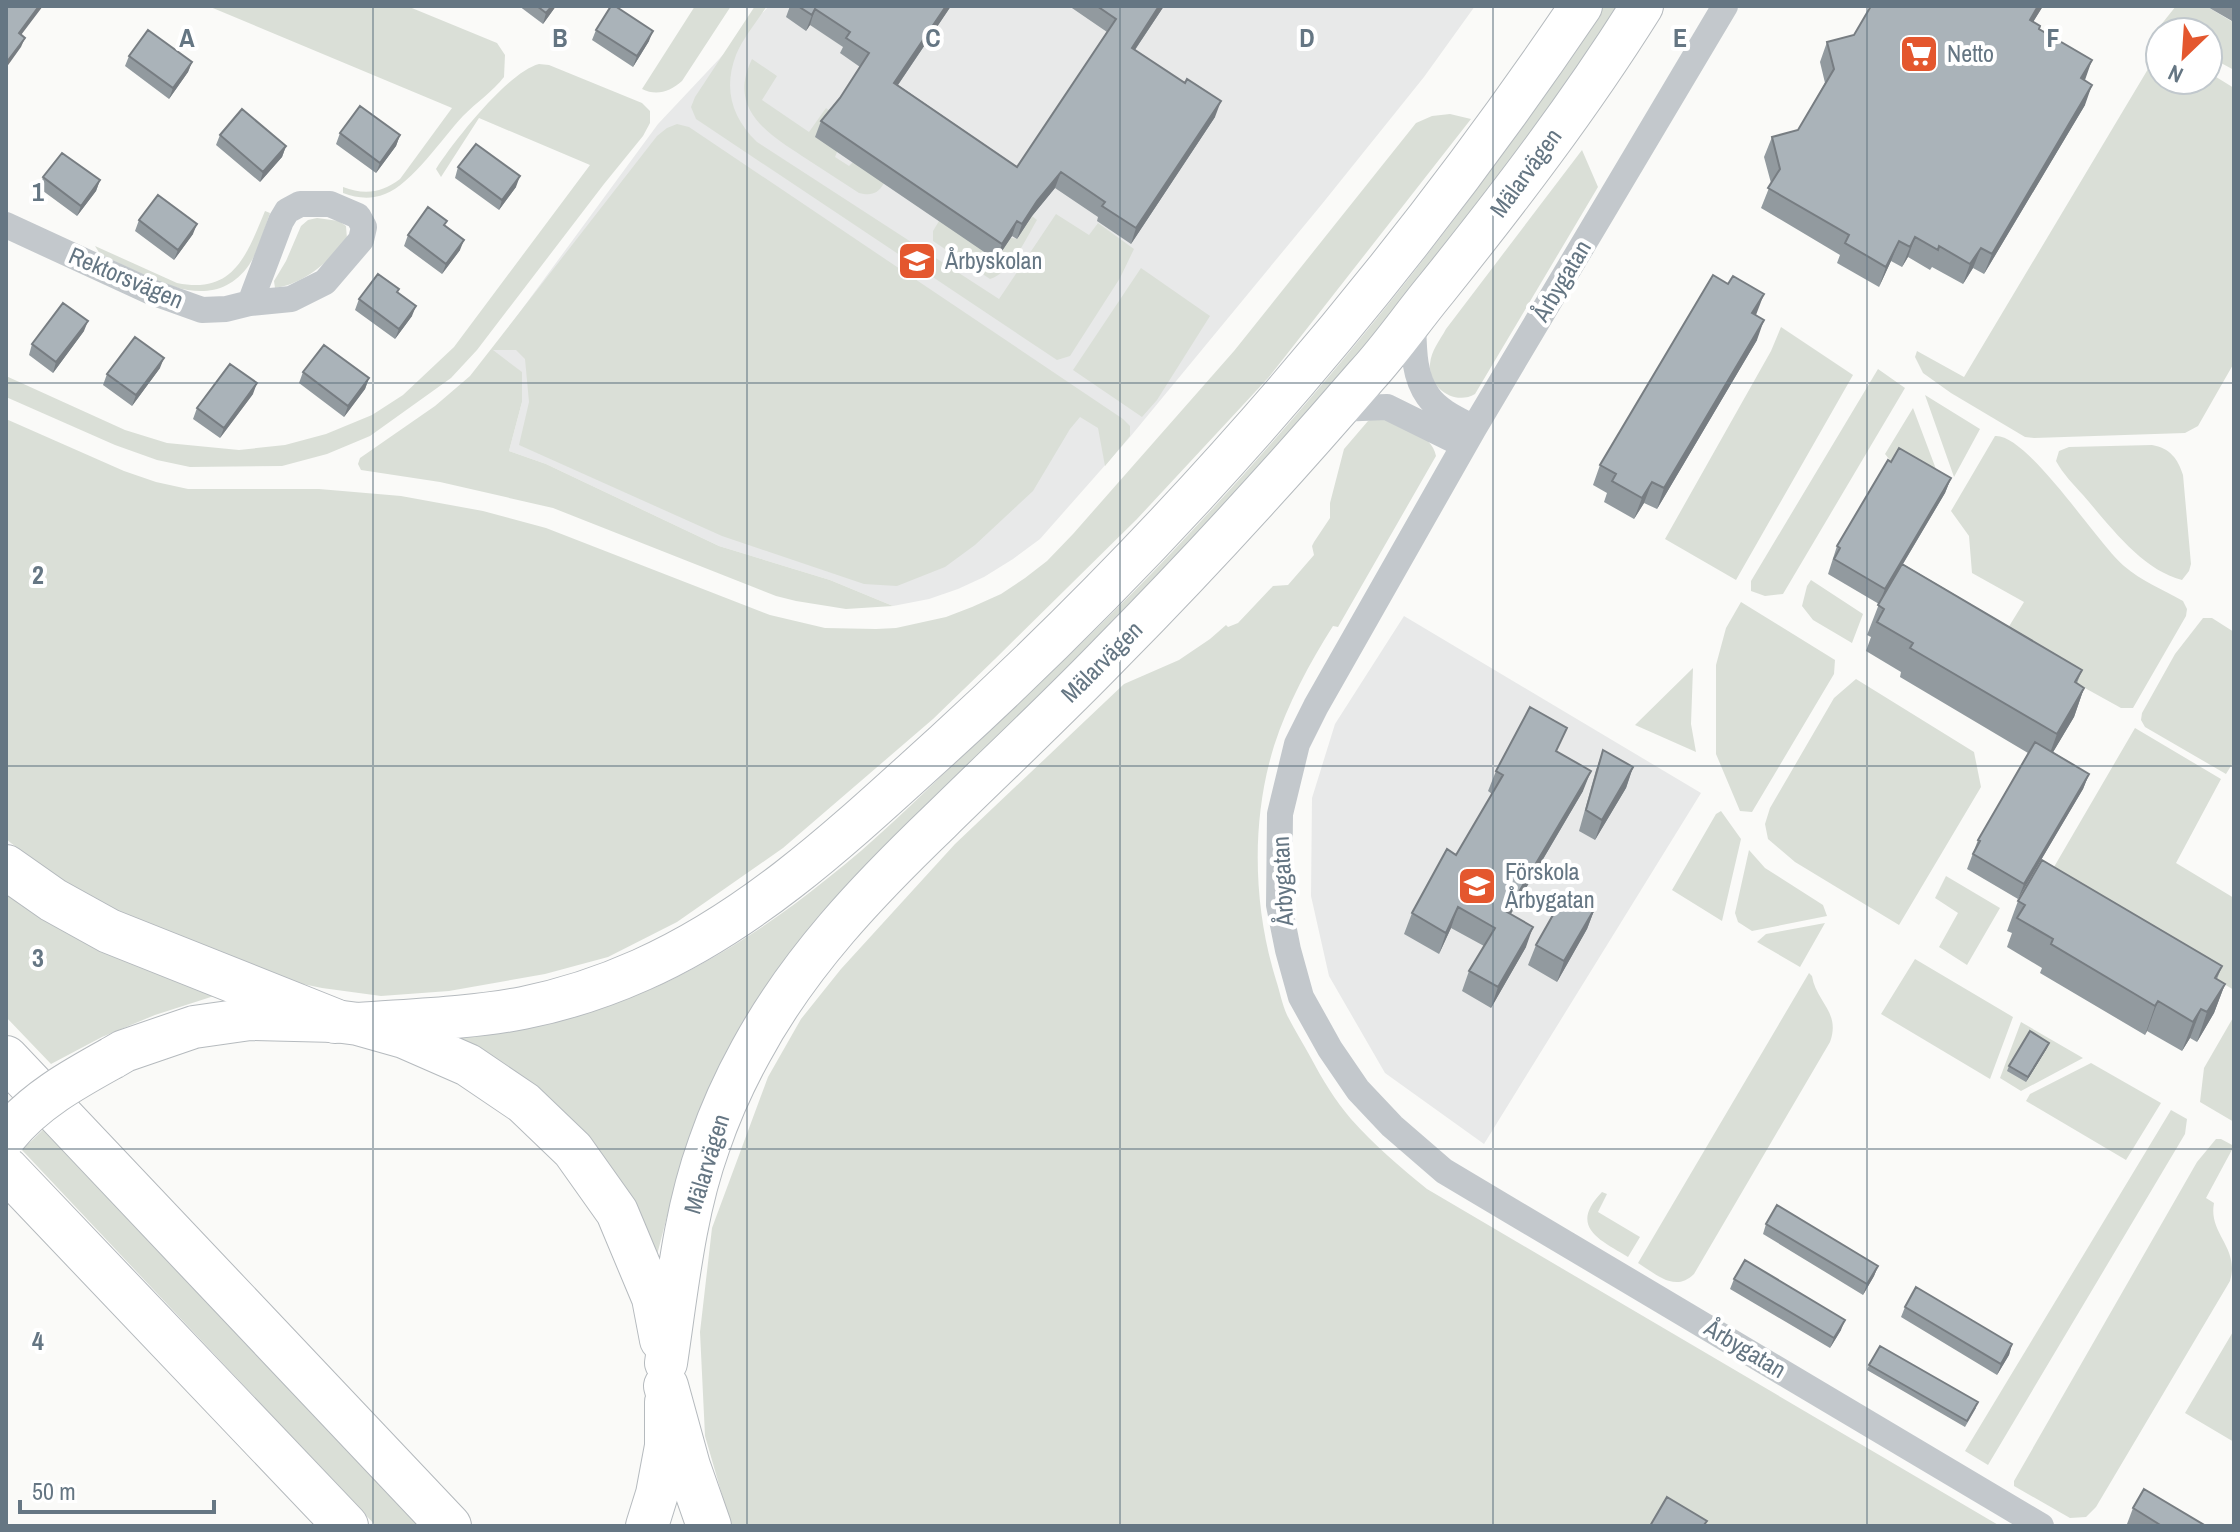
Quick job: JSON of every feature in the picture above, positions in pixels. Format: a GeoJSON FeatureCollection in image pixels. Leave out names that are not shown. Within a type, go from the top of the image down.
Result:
{"type":"FeatureCollection","features":[{"type":"Feature","properties":{"kind":"highway"},"geometry":{"type":"LineString","coordinates":[[6,867],[53,900],[109,931],[346,1022]]}},
{"type":"Feature","properties":{"kind":"highway"},"geometry":{"type":"LineString","coordinates":[[6,1058],[449,1526]]}},
{"type":"Feature","properties":{"kind":"highway"},"geometry":{"type":"LineString","coordinates":[[6,1169],[346,1526]]}},
{"type":"Feature","properties":{"kind":"highway"},"geometry":{"type":"LineString","coordinates":[[666,1374],[688,1466],[709,1526]]}},
{"type":"Feature","properties":{"kind":"main road","name":"Mälarvägen"},"geometry":{"type":"LineString","coordinates":[[346,1022],[520,1009],[576,995],[640,971],[710,936],[772,894],[845,834],[1040,653],[1195,497],[1275,407],[1434,213],[1581,6]]}},
{"type":"Feature","properties":{"kind":"main road","name":"Mälarvägen"},"geometry":{"type":"LineString","coordinates":[[666,1374],[690,1213],[709,1144],[750,1052],[775,1011],[835,929],[877,882],[1120,645],[1370,373],[1534,165],[1642,6]]}},
{"type":"Feature","properties":{"kind":"main road"},"geometry":{"type":"LineString","coordinates":[[6,1136],[63,1085],[124,1051],[194,1027],[250,1019],[346,1022],[404,1037],[468,1065],[524,1103],[573,1150],[617,1212],[653,1298],[666,1374],[666,1446],[647,1526]]}},
{"type":"Feature","properties":{"kind":"street","name":"Årbygatan"},"geometry":{"type":"LineString","coordinates":[[1725,6],[1469,437],[1297,744],[1280,814],[1279,905],[1288,950],[1301,997],[1330,1049],[1358,1090],[1392,1126],[1444,1171],[2041,1526]]}},
{"type":"Feature","properties":{"kind":"street","name":"Rektorsvägen"},"geometry":{"type":"LineString","coordinates":[[6,225],[149,291],[202,310],[291,299],[325,282],[361,240],[364,227],[358,216],[330,204],[300,204],[287,211],[250,303]]}},
{"type":"Feature","properties":{"kind":"street"},"geometry":{"type":"LineString","coordinates":[[1413,317],[1417,373],[1428,397],[1469,437]]}},
{"type":"Feature","properties":{"kind":"street"},"geometry":{"type":"LineString","coordinates":[[1337,409],[1387,407],[1469,437]]}},
{"type":"Feature","properties":{"kind":"shaded area"},"geometry":{"type":"Polygon","coordinates":[[[208,6],[407,6],[497,43],[505,55],[504,77],[463,116],[406,181],[379,196],[353,196],[343,193],[343,187],[373,191],[400,179],[452,108],[208,6]]]}},
{"type":"Feature","properties":{"kind":"shaded area"},"geometry":{"type":"Polygon","coordinates":[[[695,6],[731,6],[682,81],[663,92],[642,89],[695,6]]]}},
{"type":"Feature","properties":{"kind":"shaded area"},"geometry":{"type":"Polygon","coordinates":[[[755,6],[767,6],[736,55],[730,80],[732,102],[748,133],[757,142],[999,299],[1056,214],[1089,235],[1098,223],[1134,249],[1120,278],[1070,356],[1057,360],[696,119],[691,107],[695,97],[755,6]]]}},
{"type":"Feature","properties":{"kind":"shaded area","name":"Årbyskolan"},"geometry":{"type":"Polygon","coordinates":[[[769,6],[1475,6],[1424,77],[1322,204],[1130,437],[1040,539],[984,577],[958,589],[893,606],[830,580],[719,546],[546,464],[509,451],[522,402],[492,350],[658,124],[769,6]]]}},
{"type":"Feature","properties":{"kind":"shaded area"},"geometry":{"type":"Polygon","coordinates":[[[1604,6],[1622,6],[1497,184],[1345,378],[733,1043],[679,1170],[657,1255],[456,1044],[463,1036],[594,1008],[669,981],[771,921],[887,828],[1126,600],[1290,422],[1454,219],[1604,6]]]}},
{"type":"Feature","properties":{"kind":"shaded area"},"geometry":{"type":"Polygon","coordinates":[[[2176,6],[2206,6],[2223,16],[2168,16],[2176,6]]]}},
{"type":"Feature","properties":{"kind":"shaded area"},"geometry":{"type":"Polygon","coordinates":[[[2224,17],[2231,21],[2234,17],[2234,70],[2224,65],[2224,17]]]}},
{"type":"Feature","properties":{"kind":"shaded area"},"geometry":{"type":"Polygon","coordinates":[[[752,59],[777,76],[762,100],[809,132],[826,108],[834,114],[835,157],[849,166],[853,162],[884,183],[877,192],[859,193],[764,128],[754,117],[744,91],[752,59]]]}},
{"type":"Feature","properties":{"kind":"shaded area"},"geometry":{"type":"Polygon","coordinates":[[[539,64],[549,65],[642,103],[650,111],[650,123],[477,350],[451,378],[370,436],[327,454],[282,466],[190,467],[157,460],[115,445],[6,397],[6,376],[125,430],[167,443],[239,450],[285,445],[326,434],[372,415],[403,395],[454,347],[590,165],[479,118],[441,177],[436,169],[498,93],[526,70],[539,64]]]}},
{"type":"Feature","properties":{"kind":"shaded area"},"geometry":{"type":"Polygon","coordinates":[[[2144,76],[2144,96],[2224,96],[2224,82],[2234,88],[2234,363],[2198,426],[2185,433],[2025,437],[1923,373],[1915,357],[1917,351],[1964,377],[2144,76]]]}},
{"type":"Feature","properties":{"kind":"shaded area"},"geometry":{"type":"Polygon","coordinates":[[[1450,114],[1471,119],[1269,377],[1137,519],[933,719],[783,848],[677,922],[608,957],[545,974],[449,991],[381,996],[322,988],[240,971],[74,894],[6,839],[6,419],[156,482],[188,489],[319,489],[401,496],[483,511],[546,528],[770,615],[825,628],[896,628],[946,617],[972,607],[1001,594],[1047,561],[1234,351],[1416,123],[1432,116],[1450,114]]]}},
{"type":"Feature","properties":{"kind":"shaded area"},"geometry":{"type":"Polygon","coordinates":[[[677,124],[689,127],[1123,419],[1130,426],[1130,436],[1105,466],[1098,428],[1080,417],[1033,491],[975,545],[945,567],[897,586],[864,584],[722,536],[519,445],[529,402],[525,359],[516,350],[493,350],[522,372],[522,402],[509,451],[546,464],[719,546],[830,580],[893,606],[846,609],[776,596],[553,508],[440,482],[361,470],[358,464],[360,458],[435,406],[470,376],[657,136],[677,124]]]}},
{"type":"Feature","properties":{"kind":"shaded area"},"geometry":{"type":"Polygon","coordinates":[[[1582,150],[1598,187],[1475,394],[1459,398],[1451,396],[1433,380],[1430,364],[1436,346],[1582,150]]]}},
{"type":"Feature","properties":{"kind":"shaded area"},"geometry":{"type":"Polygon","coordinates":[[[265,211],[270,213],[249,265],[233,281],[216,289],[197,291],[157,281],[100,254],[95,246],[177,283],[212,283],[236,268],[252,242],[265,211]]]}},
{"type":"Feature","properties":{"kind":"shaded area"},"geometry":{"type":"Polygon","coordinates":[[[1032,216],[1037,220],[1018,254],[1005,269],[990,279],[933,241],[933,231],[939,221],[1017,239],[1032,216]]]}},
{"type":"Feature","properties":{"kind":"shaded area"},"geometry":{"type":"Polygon","coordinates":[[[317,218],[339,221],[346,226],[347,239],[316,270],[296,282],[275,288],[274,281],[301,226],[317,218]]]}},
{"type":"Feature","properties":{"kind":"shaded area"},"geometry":{"type":"Polygon","coordinates":[[[1141,268],[1210,316],[1157,400],[1142,417],[1073,370],[1141,268]]]}},
{"type":"Feature","properties":{"kind":"shaded area"},"geometry":{"type":"Polygon","coordinates":[[[1781,327],[1853,375],[1736,580],[1665,539],[1771,351],[1781,327]]]}},
{"type":"Feature","properties":{"kind":"shaded area"},"geometry":{"type":"Polygon","coordinates":[[[1878,369],[1905,388],[1783,594],[1765,596],[1751,591],[1751,581],[1878,369]]]}},
{"type":"Feature","properties":{"kind":"shaded area"},"geometry":{"type":"Polygon","coordinates":[[[1925,395],[1980,429],[1954,477],[1925,395]]]}},
{"type":"Feature","properties":{"kind":"shaded area"},"geometry":{"type":"Polygon","coordinates":[[[1913,408],[1945,493],[1893,464],[1885,454],[1913,408]]]}},
{"type":"Feature","properties":{"kind":"shaded area"},"geometry":{"type":"Polygon","coordinates":[[[1378,416],[1421,436],[1428,441],[1436,456],[1338,627],[1333,626],[1292,699],[1274,746],[1261,803],[1258,833],[1259,893],[1268,952],[1287,1015],[1324,1082],[1369,1138],[1427,1189],[2000,1526],[731,1526],[705,1436],[700,1332],[712,1228],[768,1077],[801,1019],[841,969],[955,844],[1124,684],[1179,660],[1226,625],[1238,623],[1273,586],[1288,585],[1314,555],[1312,546],[1330,518],[1330,503],[1344,449],[1368,421],[1378,416]]]}},
{"type":"Feature","properties":{"kind":"shaded area"},"geometry":{"type":"Polygon","coordinates":[[[1995,436],[2009,440],[2043,470],[2124,566],[2183,601],[2186,616],[2133,708],[2121,708],[2000,641],[2024,602],[1972,573],[1969,536],[1951,511],[1995,436]]]}},
{"type":"Feature","properties":{"kind":"shaded area"},"geometry":{"type":"Polygon","coordinates":[[[2152,445],[2172,455],[2183,475],[2191,564],[2182,580],[2153,567],[2127,545],[2056,461],[2059,451],[2069,447],[2152,445]]]}},
{"type":"Feature","properties":{"kind":"shaded area"},"geometry":{"type":"Polygon","coordinates":[[[1811,580],[1863,614],[1852,643],[1813,620],[1802,606],[1811,580]]]}},
{"type":"Feature","properties":{"kind":"shaded area"},"geometry":{"type":"Polygon","coordinates":[[[1741,602],[1835,660],[1834,674],[1752,812],[1740,811],[1716,754],[1716,665],[1726,628],[1741,602]]]}},
{"type":"Feature","properties":{"kind":"shaded area","name":"Förskola Årbygatan"},"geometry":{"type":"Polygon","coordinates":[[[1404,616],[1701,793],[1484,1144],[1385,1073],[1329,976],[1311,896],[1312,798],[1335,724],[1404,616]]]}},
{"type":"Feature","properties":{"kind":"shaded area"},"geometry":{"type":"Polygon","coordinates":[[[2203,618],[2212,618],[2234,632],[2234,761],[2226,774],[2145,727],[2141,720],[2175,654],[2203,618]]]}},
{"type":"Feature","properties":{"kind":"shaded area"},"geometry":{"type":"Polygon","coordinates":[[[1693,668],[1691,724],[1696,752],[1635,725],[1693,668]]]}},
{"type":"Feature","properties":{"kind":"shaded area"},"geometry":{"type":"Polygon","coordinates":[[[1856,679],[1974,752],[1981,787],[1899,925],[1795,862],[1768,839],[1765,824],[1770,808],[1834,698],[1856,679]]]}},
{"type":"Feature","properties":{"kind":"shaded area"},"geometry":{"type":"Polygon","coordinates":[[[2135,728],[2221,779],[2176,863],[2234,898],[2234,990],[2047,879],[2135,728]]]}},
{"type":"Feature","properties":{"kind":"shaded area"},"geometry":{"type":"Polygon","coordinates":[[[1721,811],[1741,839],[1722,921],[1672,890],[1716,814],[1721,811]]]}},
{"type":"Feature","properties":{"kind":"shaded area"},"geometry":{"type":"Polygon","coordinates":[[[1749,850],[1765,868],[1823,905],[1827,916],[1752,931],[1738,922],[1735,913],[1749,850]]]}},
{"type":"Feature","properties":{"kind":"shaded area"},"geometry":{"type":"Polygon","coordinates":[[[1946,876],[2000,908],[1967,965],[1939,947],[1958,913],[1935,898],[1946,876]]]}},
{"type":"Feature","properties":{"kind":"shaded area"},"geometry":{"type":"Polygon","coordinates":[[[6,885],[214,996],[155,1015],[102,1037],[51,1064],[6,1017],[6,885]]]}},
{"type":"Feature","properties":{"kind":"shaded area"},"geometry":{"type":"Polygon","coordinates":[[[1825,923],[1800,967],[1757,942],[1766,934],[1825,923]]]}},
{"type":"Feature","properties":{"kind":"shaded area"},"geometry":{"type":"Polygon","coordinates":[[[1915,959],[2013,1017],[1990,1079],[1881,1014],[1915,959]]]}},
{"type":"Feature","properties":{"kind":"shaded area"},"geometry":{"type":"Polygon","coordinates":[[[1809,973],[1830,1015],[1833,1032],[1830,1042],[1694,1274],[1680,1282],[1666,1280],[1638,1263],[1809,973]]]}},
{"type":"Feature","properties":{"kind":"shaded area"},"geometry":{"type":"Polygon","coordinates":[[[2234,1016],[2234,1122],[2200,1102],[2204,1068],[2234,1016]]]}},
{"type":"Feature","properties":{"kind":"shaded area"},"geometry":{"type":"Polygon","coordinates":[[[2021,1022],[2083,1058],[2021,1091],[2000,1078],[2021,1022]]]}},
{"type":"Feature","properties":{"kind":"shaded area"},"geometry":{"type":"Polygon","coordinates":[[[2091,1063],[2161,1103],[2126,1160],[2026,1101],[2030,1094],[2091,1063]]]}},
{"type":"Feature","properties":{"kind":"shaded area"},"geometry":{"type":"Polygon","coordinates":[[[2171,1110],[2187,1119],[2185,1134],[1988,1465],[1965,1451],[2171,1110]]]}},
{"type":"Feature","properties":{"kind":"shaded area"},"geometry":{"type":"Polygon","coordinates":[[[48,1125],[423,1526],[376,1526],[22,1150],[48,1125]]]}},
{"type":"Feature","properties":{"kind":"shaded area"},"geometry":{"type":"Polygon","coordinates":[[[2216,1139],[2234,1146],[2206,1198],[2214,1203],[2215,1223],[2231,1259],[2230,1281],[2096,1507],[2086,1517],[2070,1518],[2014,1486],[2014,1481],[2197,1162],[2216,1139]]]}},
{"type":"Feature","properties":{"kind":"shaded area"},"geometry":{"type":"Polygon","coordinates":[[[1602,1192],[1607,1194],[1598,1212],[1640,1237],[1628,1257],[1607,1245],[1588,1223],[1592,1204],[1602,1192]]]}},
{"type":"Feature","properties":{"kind":"shaded area"},"geometry":{"type":"Polygon","coordinates":[[[2234,1330],[2234,1442],[2185,1413],[2234,1330]]]}},
{"type":"Feature","properties":{"kind":"building"},"geometry":{"type":"Polygon","coordinates":[[[6,6],[39,6],[19,33],[25,38],[6,63],[6,6]]]}},
{"type":"Feature","properties":{"kind":"building"},"geometry":{"type":"Polygon","coordinates":[[[537,6],[552,6],[546,13],[537,6]]]}},
{"type":"Feature","properties":{"kind":"building"},"geometry":{"type":"Polygon","coordinates":[[[611,6],[653,31],[637,56],[596,30],[611,6]]]}},
{"type":"Feature","properties":{"kind":"building"},"geometry":{"type":"Polygon","coordinates":[[[798,6],[946,6],[894,83],[1017,167],[1116,19],[1097,6],[1159,6],[1132,48],[1185,83],[1187,79],[1221,101],[1136,228],[1102,206],[1105,202],[1061,172],[1022,224],[1017,221],[1002,244],[821,121],[869,53],[846,38],[850,32],[815,9],[812,15],[798,6]]]}},
{"type":"Feature","properties":{"kind":"building"},"geometry":{"type":"Polygon","coordinates":[[[1871,6],[2038,6],[2030,20],[2040,26],[2039,29],[2092,60],[2081,78],[2092,85],[1992,254],[1981,248],[1970,264],[1939,246],[1938,250],[1915,237],[1910,247],[1899,241],[1886,267],[1845,243],[1849,235],[1768,188],[1780,169],[1772,137],[1798,130],[1834,69],[1827,42],[1854,35],[1871,6]]]}},
{"type":"Feature","properties":{"kind":"building"},"geometry":{"type":"Polygon","coordinates":[[[148,30],[192,62],[173,88],[129,56],[148,30]]]}},
{"type":"Feature","properties":{"kind":"building"},"geometry":{"type":"Polygon","coordinates":[[[360,106],[400,135],[380,163],[340,133],[360,106]]]}},
{"type":"Feature","properties":{"kind":"building"},"geometry":{"type":"Polygon","coordinates":[[[242,109],[286,146],[263,172],[220,135],[242,109]]]}},
{"type":"Feature","properties":{"kind":"building"},"geometry":{"type":"Polygon","coordinates":[[[476,144],[520,176],[502,200],[458,167],[476,144]]]}},
{"type":"Feature","properties":{"kind":"building"},"geometry":{"type":"Polygon","coordinates":[[[62,153],[100,180],[81,206],[43,177],[62,153]]]}},
{"type":"Feature","properties":{"kind":"building"},"geometry":{"type":"Polygon","coordinates":[[[158,195],[197,224],[178,250],[139,220],[158,195]]]}},
{"type":"Feature","properties":{"kind":"building"},"geometry":{"type":"Polygon","coordinates":[[[428,207],[447,221],[444,225],[464,240],[446,264],[408,235],[428,207]]]}},
{"type":"Feature","properties":{"kind":"building"},"geometry":{"type":"Polygon","coordinates":[[[378,274],[416,306],[399,329],[359,299],[378,274]]]}},
{"type":"Feature","properties":{"kind":"building"},"geometry":{"type":"Polygon","coordinates":[[[1713,275],[1728,284],[1733,276],[1764,294],[1752,313],[1764,320],[1664,488],[1652,482],[1642,498],[1612,481],[1616,474],[1600,465],[1713,275]]]}},
{"type":"Feature","properties":{"kind":"building"},"geometry":{"type":"Polygon","coordinates":[[[63,303],[88,321],[56,362],[32,344],[63,303]]]}},
{"type":"Feature","properties":{"kind":"building"},"geometry":{"type":"Polygon","coordinates":[[[135,337],[164,358],[136,395],[107,374],[135,337]]]}},
{"type":"Feature","properties":{"kind":"building"},"geometry":{"type":"Polygon","coordinates":[[[324,345],[369,378],[348,406],[303,372],[324,345]]]}},
{"type":"Feature","properties":{"kind":"building"},"geometry":{"type":"Polygon","coordinates":[[[230,364],[257,383],[224,428],[197,408],[230,364]]]}},
{"type":"Feature","properties":{"kind":"building"},"geometry":{"type":"Polygon","coordinates":[[[1899,448],[1951,478],[1885,589],[1834,559],[1840,548],[1837,546],[1888,460],[1891,462],[1899,448]]]}},
{"type":"Feature","properties":{"kind":"building"},"geometry":{"type":"Polygon","coordinates":[[[1902,564],[2082,670],[2075,682],[2084,688],[2057,734],[1910,648],[1913,643],[1877,622],[1884,609],[1878,605],[1902,564]]]}},
{"type":"Feature","properties":{"kind":"building"},"geometry":{"type":"Polygon","coordinates":[[[1530,707],[1567,728],[1556,751],[1591,771],[1507,912],[1533,927],[1498,987],[1469,971],[1495,928],[1458,907],[1446,933],[1412,913],[1447,849],[1456,855],[1503,775],[1496,771],[1530,707]]]}},
{"type":"Feature","properties":{"kind":"building"},"geometry":{"type":"Polygon","coordinates":[[[2035,742],[2089,774],[2024,884],[1973,854],[1978,840],[2035,742]]]}},
{"type":"Feature","properties":{"kind":"building"},"geometry":{"type":"Polygon","coordinates":[[[1603,750],[1633,767],[1602,820],[1586,810],[1603,750]]]}},
{"type":"Feature","properties":{"kind":"building"},"geometry":{"type":"Polygon","coordinates":[[[2042,860],[2222,966],[2215,978],[2225,984],[2207,1012],[2201,1009],[2193,1022],[2158,1001],[2155,1006],[2051,944],[2053,939],[2017,918],[2025,905],[2018,901],[2042,860]]]}},
{"type":"Feature","properties":{"kind":"building"},"geometry":{"type":"Polygon","coordinates":[[[1566,892],[1595,908],[1564,961],[1536,945],[1566,892]]]}},
{"type":"Feature","properties":{"kind":"building"},"geometry":{"type":"Polygon","coordinates":[[[2030,1031],[2049,1043],[2028,1077],[2009,1066],[2030,1031]]]}},
{"type":"Feature","properties":{"kind":"building"},"geometry":{"type":"Polygon","coordinates":[[[1777,1205],[1878,1266],[1867,1284],[1766,1224],[1777,1205]]]}},
{"type":"Feature","properties":{"kind":"building"},"geometry":{"type":"Polygon","coordinates":[[[1745,1260],[1845,1320],[1834,1338],[1734,1279],[1745,1260]]]}},
{"type":"Feature","properties":{"kind":"building"},"geometry":{"type":"Polygon","coordinates":[[[1916,1287],[2012,1344],[2001,1364],[1905,1307],[1916,1287]]]}},
{"type":"Feature","properties":{"kind":"building"},"geometry":{"type":"Polygon","coordinates":[[[1880,1346],[1978,1402],[1967,1421],[1869,1365],[1880,1346]]]}},
{"type":"Feature","properties":{"kind":"building"},"geometry":{"type":"Polygon","coordinates":[[[2144,1489],[2206,1526],[2162,1526],[2133,1508],[2144,1489]]]}},
{"type":"Feature","properties":{"kind":"building"},"geometry":{"type":"Polygon","coordinates":[[[1667,1497],[1707,1521],[1705,1526],[1650,1526],[1667,1497]]]}},
{"type":"Feature","properties":{"kind":"place","name":"Netto"},"geometry":{"type":"Point","coordinates":[1919,54]}},
{"type":"Feature","properties":{"kind":"place","name":"Årbyskolan"},"geometry":{"type":"Point","coordinates":[917,261]}},
{"type":"Feature","properties":{"kind":"place","name":"Förskola Årbygatan"},"geometry":{"type":"Point","coordinates":[1477,886]}}]}
